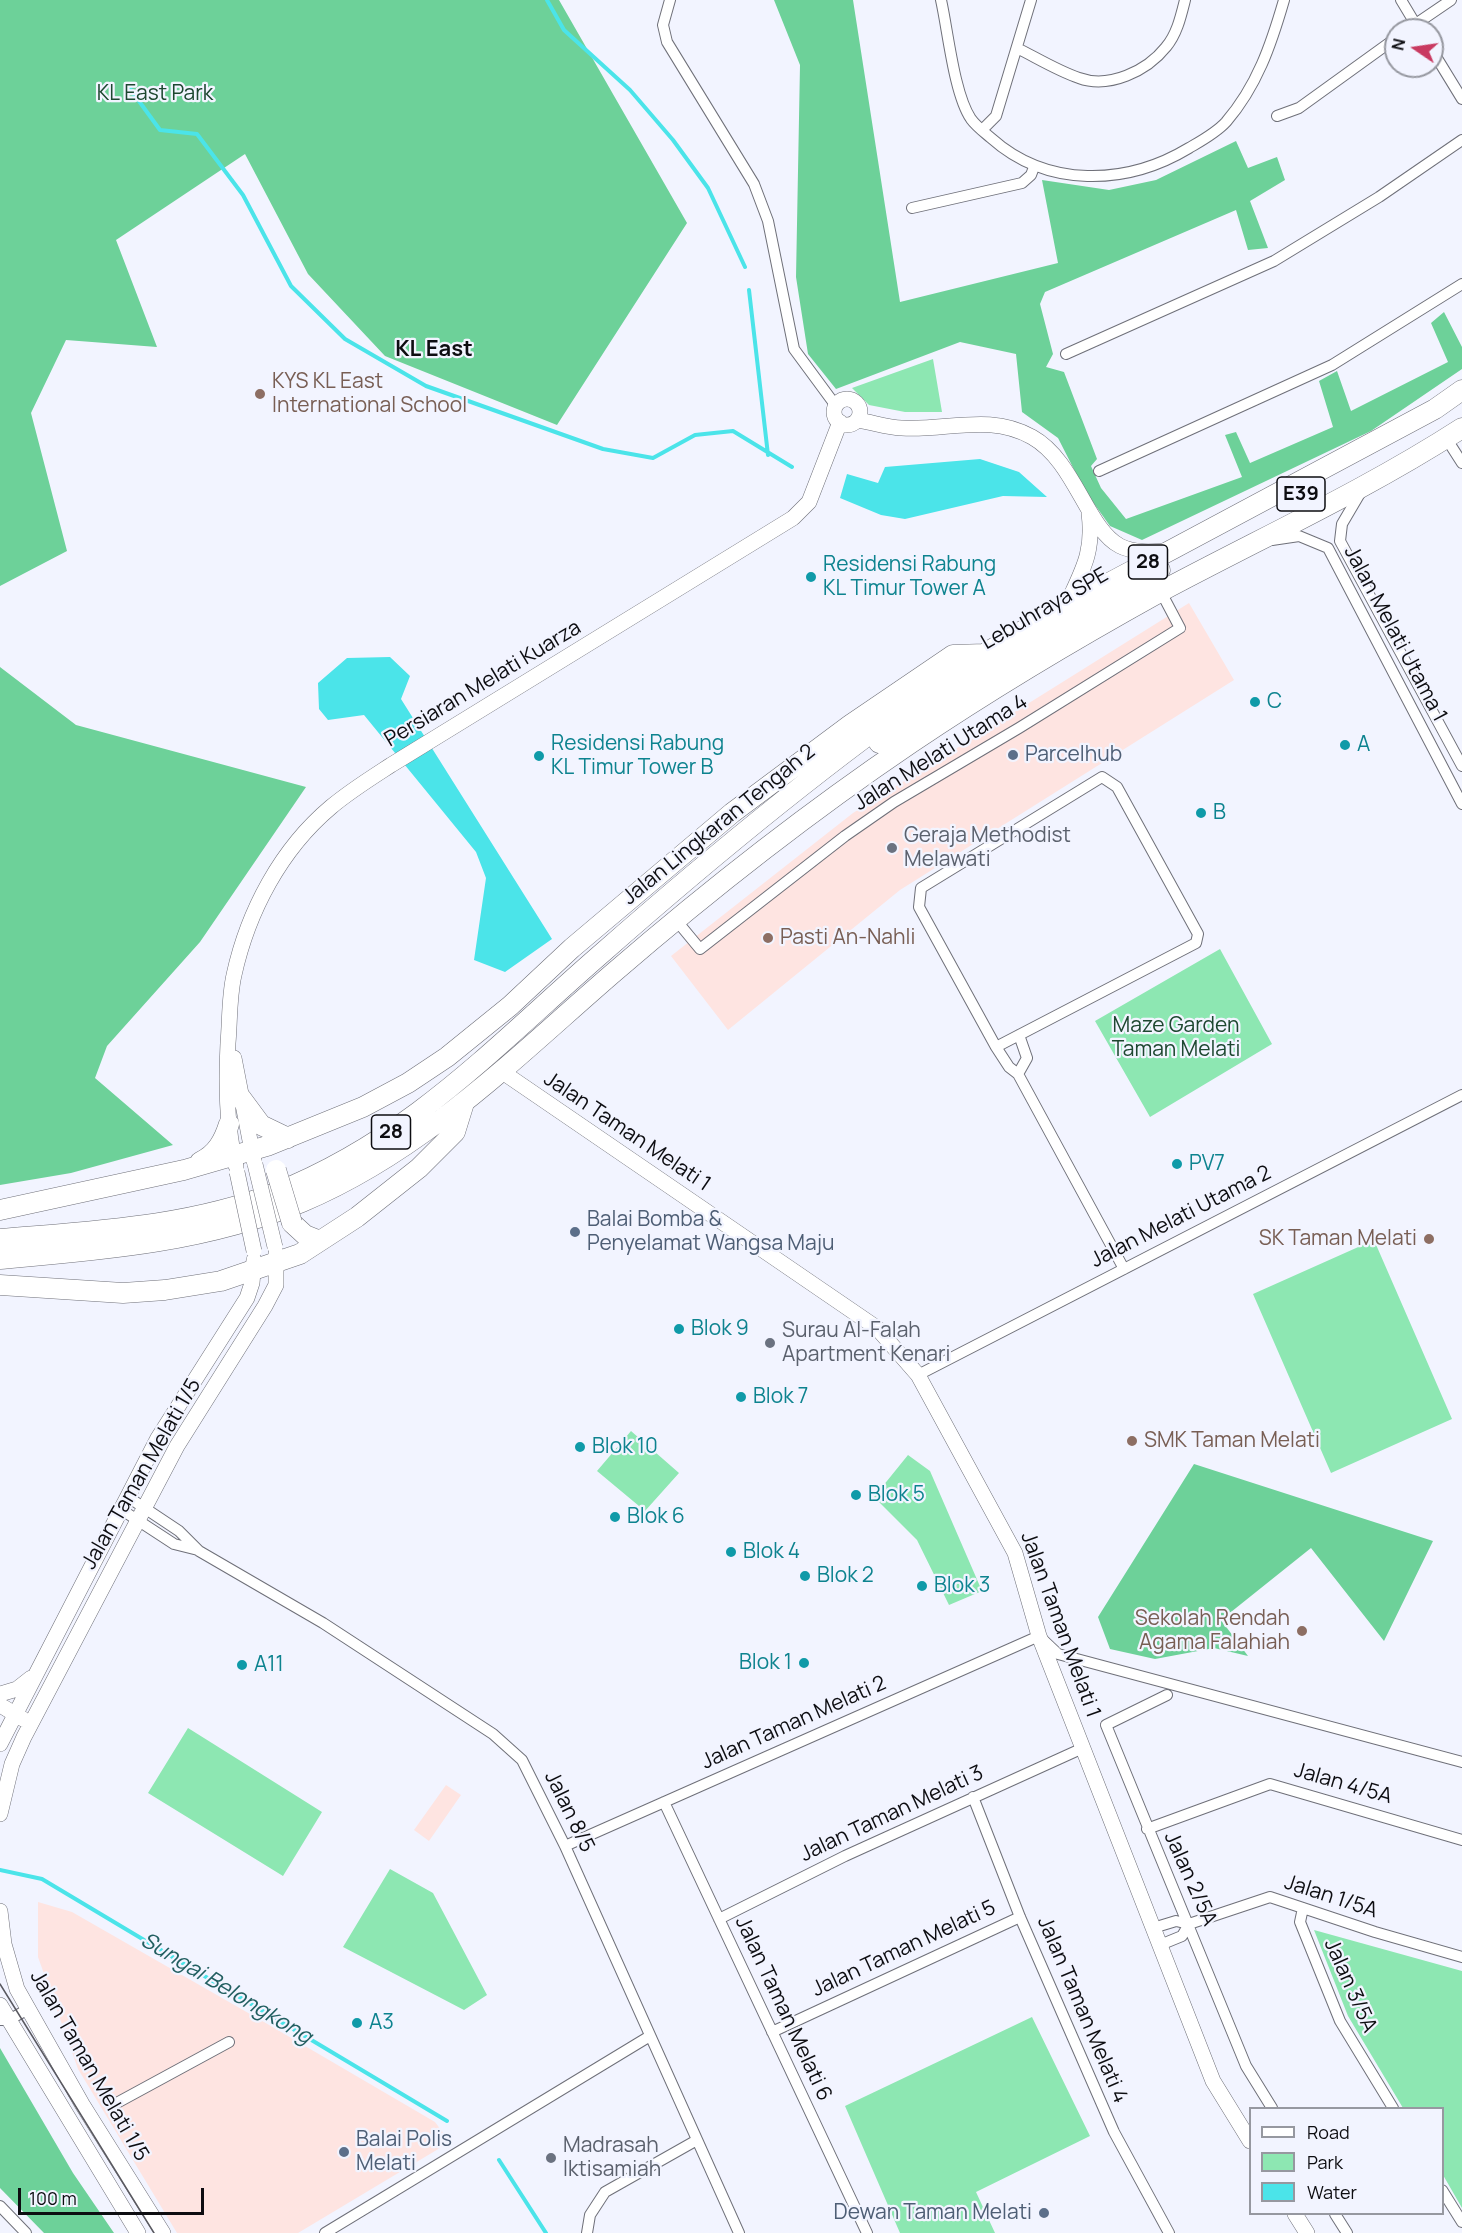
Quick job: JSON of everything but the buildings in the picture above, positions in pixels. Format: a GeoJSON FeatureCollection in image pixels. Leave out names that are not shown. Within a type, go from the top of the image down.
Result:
{"type":"FeatureCollection","features":[{"type":"Feature","properties":{"kind":"highway","name":"Jalan Lingkaran Tengah 2"},"geometry":{"type":"LineString","coordinates":[[0,1239],[117,1228],[172,1220],[272,1194],[347,1158],[417,1115],[452,1088],[703,866],[940,683],[1067,604],[1435,409],[1462,390]]}},
{"type":"Feature","properties":{"kind":"highway","name":"Lebuhraya SPE"},"geometry":{"type":"LineString","coordinates":[[846,754],[867,751],[968,683],[1139,582],[1462,406]]}},
{"type":"Feature","properties":{"kind":"highway","name":"28"},"geometry":{"type":"LineString","coordinates":[[0,1259],[119,1249],[175,1240],[226,1228],[297,1204],[358,1175],[396,1153],[464,1103],[676,920],[767,846],[895,754],[1019,673],[1161,592],[1365,484],[1454,433]]}},
{"type":"Feature","properties":{"kind":"highway"},"geometry":{"type":"LineString","coordinates":[[0,1210],[184,1170],[244,1161],[293,1136],[363,1107],[447,1057],[741,806],[850,725],[953,655],[985,654]]}},
{"type":"Feature","properties":{"kind":"highway"},"geometry":{"type":"LineString","coordinates":[[241,1098],[261,1125],[293,1136]]}},
{"type":"Feature","properties":{"kind":"highway"},"geometry":{"type":"LineString","coordinates":[[0,1285],[123,1293],[165,1290],[221,1281],[254,1260],[276,1254],[300,1254],[357,1217],[419,1168],[455,1132],[464,1103]]}},
{"type":"Feature","properties":{"kind":"highway"},"geometry":{"type":"LineString","coordinates":[[184,1170],[210,1157],[223,1141],[229,1124]]}},
{"type":"Feature","properties":{"kind":"highway"},"geometry":{"type":"LineString","coordinates":[[293,1136],[278,1157],[276,1170],[291,1223],[305,1234],[320,1241]]}},
{"type":"Feature","properties":{"kind":"street"},"geometry":{"type":"LineString","coordinates":[[670,0],[663,25],[667,42],[754,184],[768,221],[794,348],[836,406]]}},
{"type":"Feature","properties":{"kind":"street"},"geometry":{"type":"LineString","coordinates":[[941,0],[961,95],[971,118],[1005,150],[1034,167],[1083,177],[1110,175],[1170,160],[1201,141],[1224,123],[1263,66],[1284,0]]}},
{"type":"Feature","properties":{"kind":"street"},"geometry":{"type":"LineString","coordinates":[[982,130],[996,116],[1031,0]]}},
{"type":"Feature","properties":{"kind":"street"},"geometry":{"type":"LineString","coordinates":[[1017,48],[1080,79],[1101,83],[1124,77],[1166,47],[1179,23],[1185,0]]}},
{"type":"Feature","properties":{"kind":"street"},"geometry":{"type":"LineString","coordinates":[[1401,0],[1409,18]]}},
{"type":"Feature","properties":{"kind":"street"},"geometry":{"type":"LineString","coordinates":[[1427,18],[1451,0]]}},
{"type":"Feature","properties":{"kind":"street"},"geometry":{"type":"LineString","coordinates":[[1277,116],[1299,108],[1384,47]]}},
{"type":"Feature","properties":{"kind":"street"},"geometry":{"type":"LineString","coordinates":[[1444,69],[1461,95]]}},
{"type":"Feature","properties":{"kind":"street"},"geometry":{"type":"LineString","coordinates":[[1066,354],[1274,261],[1379,197],[1462,140]]}},
{"type":"Feature","properties":{"kind":"street"},"geometry":{"type":"LineString","coordinates":[[912,208],[1022,183],[1031,175],[1034,167]]}},
{"type":"Feature","properties":{"kind":"street"},"geometry":{"type":"LineString","coordinates":[[1099,471],[1332,365],[1462,284]]}},
{"type":"Feature","properties":{"kind":"street"},"geometry":{"type":"LineString","coordinates":[[858,420],[860,412],[855,400],[842,400],[836,406],[834,413],[840,422],[851,424],[858,420],[900,428],[989,423],[1030,436],[1044,445],[1058,459],[1089,510],[1118,546],[1142,552],[1168,551]]}},
{"type":"Feature","properties":{"kind":"street","name":"Persiaran Melati Kuarza"},"geometry":{"type":"LineString","coordinates":[[244,1161],[229,1124],[228,1042],[234,974],[257,906],[272,876],[311,825],[331,806],[391,765],[793,518],[808,502],[840,422]]}},
{"type":"Feature","properties":{"kind":"street"},"geometry":{"type":"LineString","coordinates":[[1454,433],[1462,463]]}},
{"type":"Feature","properties":{"kind":"street","name":"Jalan Melati Utama 1"},"geometry":{"type":"LineString","coordinates":[[1365,484],[1342,524],[1340,541],[1462,766]]}},
{"type":"Feature","properties":{"kind":"street"},"geometry":{"type":"LineString","coordinates":[[1067,604],[1087,560],[1092,537],[1089,510]]}},
{"type":"Feature","properties":{"kind":"street","name":"Jalan Melati Utama 1"},"geometry":{"type":"LineString","coordinates":[[1256,542],[1299,537],[1328,548],[1462,804]]}},
{"type":"Feature","properties":{"kind":"street","name":"Jalan Melati Utama 4"},"geometry":{"type":"LineString","coordinates":[[676,920],[700,950],[845,836],[894,802],[1020,728],[1180,628],[1161,592]]}},
{"type":"Feature","properties":{"kind":"street"},"geometry":{"type":"LineString","coordinates":[[996,1047],[1196,943],[1198,934],[1117,787],[1102,777],[921,888],[919,907],[996,1047],[1009,1067],[1018,1074],[1124,1269]]}},
{"type":"Feature","properties":{"kind":"street"},"geometry":{"type":"LineString","coordinates":[[1018,1035],[1027,1058],[1018,1074]]}},
{"type":"Feature","properties":{"kind":"street","name":"Persiaran Melati Kuarza"},"geometry":{"type":"LineString","coordinates":[[228,1042],[236,1067],[241,1098],[244,1161]]}},
{"type":"Feature","properties":{"kind":"street","name":"Jalan Taman Melati 1"},"geometry":{"type":"LineString","coordinates":[[501,1071],[877,1328],[918,1375],[1015,1553],[1039,1636],[1213,2081],[1249,2138]]}},
{"type":"Feature","properties":{"kind":"street","name":"Jalan Melati Utama 2"},"geometry":{"type":"LineString","coordinates":[[918,1375],[1462,1095]]}},
{"type":"Feature","properties":{"kind":"street","name":"Jalan Taman Melati 1/5"},"geometry":{"type":"LineString","coordinates":[[0,1814],[12,1764],[140,1513],[276,1285],[276,1254],[244,1161]]}},
{"type":"Feature","properties":{"kind":"street","name":"Jalan Taman Melati 1/5"},"geometry":{"type":"LineString","coordinates":[[0,1744],[8,1721],[36,1673],[158,1438],[247,1298],[254,1260],[244,1161]]}},
{"type":"Feature","properties":{"kind":"street"},"geometry":{"type":"LineString","coordinates":[[276,1285],[300,1254]]}},
{"type":"Feature","properties":{"kind":"street","name":"Jalan 8/5"},"geometry":{"type":"LineString","coordinates":[[125,1504],[140,1513],[174,1544],[199,1551],[323,1623],[493,1734],[522,1760],[565,1846],[739,2233]]}},
{"type":"Feature","properties":{"kind":"street"},"geometry":{"type":"LineString","coordinates":[[1039,1636],[1058,1654],[1462,1762]]}},
{"type":"Feature","properties":{"kind":"street","name":"Jalan Taman Melati 2"},"geometry":{"type":"LineString","coordinates":[[565,1846],[1039,1636]]}},
{"type":"Feature","properties":{"kind":"street"},"geometry":{"type":"LineString","coordinates":[[0,1694],[16,1689],[36,1673]]}},
{"type":"Feature","properties":{"kind":"street","name":"Jalan 2/5A"},"geometry":{"type":"LineString","coordinates":[[1167,1695],[1106,1725],[1246,2066],[1271,2107]]}},
{"type":"Feature","properties":{"kind":"street"},"geometry":{"type":"LineString","coordinates":[[0,1705],[8,1721],[28,1731]]}},
{"type":"Feature","properties":{"kind":"street","name":"Jalan Taman Melati 3"},"geometry":{"type":"LineString","coordinates":[[719,1919],[973,1797],[1083,1748]]}},
{"type":"Feature","properties":{"kind":"street","name":"Jalan 4/5A"},"geometry":{"type":"LineString","coordinates":[[1147,1829],[1270,1784],[1462,1839]]}},
{"type":"Feature","properties":{"kind":"street","name":"Jalan Taman Melati 4"},"geometry":{"type":"LineString","coordinates":[[973,1797],[1020,1917],[1114,2132],[1165,2232]]}},
{"type":"Feature","properties":{"kind":"street","name":"Jalan Taman Melati 6"},"geometry":{"type":"LineString","coordinates":[[664,1802],[867,2233]]}},
{"type":"Feature","properties":{"kind":"street","name":"Jalan 1/5A"},"geometry":{"type":"LineString","coordinates":[[1153,1928],[1176,1921],[1189,1924],[1270,1897],[1462,1957]]}},
{"type":"Feature","properties":{"kind":"street","name":"Jalan 3/5A"},"geometry":{"type":"LineString","coordinates":[[1303,1908],[1300,1922],[1340,2021],[1392,2107]]}},
{"type":"Feature","properties":{"kind":"street","name":"Jalan Taman Melati 1/5"},"geometry":{"type":"LineString","coordinates":[[0,1911],[4,1944],[16,1989],[163,2233]]}},
{"type":"Feature","properties":{"kind":"street","name":"Jalan Taman Melati 5"},"geometry":{"type":"LineString","coordinates":[[772,2031],[1020,1917]]}},
{"type":"Feature","properties":{"kind":"street","name":"Jalan 1/5A"},"geometry":{"type":"LineString","coordinates":[[1160,1945],[1182,1936],[1189,1924]]}},
{"type":"Feature","properties":{"kind":"street"},"geometry":{"type":"LineString","coordinates":[[2,2015],[28,2009]]}},
{"type":"Feature","properties":{"kind":"street","name":"Jalan Taman Melati 1/5"},"geometry":{"type":"LineString","coordinates":[[2,2015],[18,2036],[138,2233]]}},
{"type":"Feature","properties":{"kind":"street"},"geometry":{"type":"LineString","coordinates":[[325,2233],[650,2036]]}},
{"type":"Feature","properties":{"kind":"street"},"geometry":{"type":"LineString","coordinates":[[113,2105],[230,2042]]}},
{"type":"Feature","properties":{"kind":"street"},"geometry":{"type":"LineString","coordinates":[[587,2233],[590,2215],[605,2192],[697,2140]]}},
{"type":"Feature","properties":{"kind":"street"},"geometry":{"type":"LineString","coordinates":[[1444,2192],[1462,2222]]}},
{"type":"Feature","properties":{"kind":"street"},"geometry":{"type":"LineString","coordinates":[[1,2211],[26,2233]]}},
{"type":"Feature","properties":{"kind":"street"},"geometry":{"type":"LineString","coordinates":[[1296,2215],[1307,2233]]}},
{"type":"Feature","properties":{"kind":"street"},"geometry":{"type":"LineString","coordinates":[[1336,2215],[1347,2233]]}},
{"type":"Feature","properties":{"kind":"shaded area"},"geometry":{"type":"Polygon","coordinates":[[[1189,603],[1234,680],[900,890],[728,1030],[671,956],[853,813],[1189,603]]]}},
{"type":"Feature","properties":{"kind":"shaded area"},"geometry":{"type":"Polygon","coordinates":[[[446,1785],[461,1795],[429,1841],[414,1830],[446,1785]]]}},
{"type":"Feature","properties":{"kind":"shaded area"},"geometry":{"type":"Polygon","coordinates":[[[38,1902],[72,1912],[264,2022],[435,2122],[450,2142],[298,2233],[177,2233],[78,2069],[38,1957],[38,1902]]]}},
{"type":"Feature","properties":{"kind":"green space","name":"KL East Park"},"geometry":{"type":"Polygon","coordinates":[[[0,0],[559,0],[687,223],[557,425],[385,356],[308,274],[245,154],[116,240],[157,347],[66,340],[31,413],[67,551],[0,586],[0,0]]]}},
{"type":"Feature","properties":{"kind":"green space"},"geometry":{"type":"Polygon","coordinates":[[[774,0],[853,0],[900,302],[1058,263],[1042,180],[1109,190],[1156,180],[1236,141],[1248,168],[1277,157],[1285,180],[1250,201],[1268,248],[1248,250],[1236,210],[1045,292],[1040,304],[1053,354],[1046,367],[1064,372],[1097,459],[1091,466],[1101,488],[1126,519],[1242,477],[1225,435],[1236,432],[1250,463],[1333,427],[1319,381],[1337,371],[1351,411],[1448,362],[1431,323],[1444,312],[1462,347],[1462,369],[1371,431],[1142,540],[1110,526],[1085,491],[1058,438],[1022,412],[1016,354],[960,342],[836,389],[808,354],[796,277],[800,65],[774,0]]]}},
{"type":"Feature","properties":{"kind":"green space"},"geometry":{"type":"Polygon","coordinates":[[[933,359],[942,412],[905,412],[869,405],[852,388],[933,359]]]}},
{"type":"Feature","properties":{"kind":"green space"},"geometry":{"type":"Polygon","coordinates":[[[0,667],[76,725],[306,787],[200,942],[107,1046],[95,1078],[173,1145],[71,1173],[0,1185],[0,667]]]}},
{"type":"Feature","properties":{"kind":"green space","name":"Maze Garden Taman Melati"},"geometry":{"type":"Polygon","coordinates":[[[1220,949],[1272,1044],[1150,1117],[1095,1021],[1220,949]]]}},
{"type":"Feature","properties":{"kind":"green space"},"geometry":{"type":"Polygon","coordinates":[[[1374,1240],[1452,1419],[1331,1473],[1253,1294],[1374,1240]]]}},
{"type":"Feature","properties":{"kind":"green space"},"geometry":{"type":"Polygon","coordinates":[[[631,1431],[679,1473],[645,1511],[597,1471],[631,1431]]]}},
{"type":"Feature","properties":{"kind":"green space"},"geometry":{"type":"Polygon","coordinates":[[[908,1455],[930,1471],[982,1591],[949,1605],[917,1540],[874,1497],[908,1455]]]}},
{"type":"Feature","properties":{"kind":"green space"},"geometry":{"type":"Polygon","coordinates":[[[1194,1464],[1433,1541],[1384,1641],[1311,1548],[1221,1620],[1248,1656],[1214,1648],[1155,1659],[1110,1649],[1098,1617],[1194,1464]]]}},
{"type":"Feature","properties":{"kind":"green space"},"geometry":{"type":"Polygon","coordinates":[[[188,1728],[322,1812],[283,1876],[148,1793],[188,1728]]]}},
{"type":"Feature","properties":{"kind":"green space"},"geometry":{"type":"Polygon","coordinates":[[[390,1869],[433,1893],[487,1995],[464,2010],[343,1947],[390,1869]]]}},
{"type":"Feature","properties":{"kind":"green space"},"geometry":{"type":"Polygon","coordinates":[[[1314,1930],[1462,1971],[1462,2208],[1444,2177],[1444,2107],[1402,2107],[1348,2016],[1314,1930]]]}},
{"type":"Feature","properties":{"kind":"green space"},"geometry":{"type":"Polygon","coordinates":[[[1032,2017],[1090,2136],[976,2192],[995,2233],[900,2233],[845,2106],[1032,2017]]]}},
{"type":"Feature","properties":{"kind":"green space"},"geometry":{"type":"Polygon","coordinates":[[[0,2048],[73,2173],[114,2233],[44,2233],[0,2188],[0,2048]]]}},
{"type":"Feature","properties":{"kind":"water"},"geometry":{"type":"Polygon","coordinates":[[[980,459],[1019,472],[1047,497],[1003,496],[905,519],[881,515],[840,498],[847,474],[878,483],[885,467],[980,459]]]}},
{"type":"Feature","properties":{"kind":"water"},"geometry":{"type":"Polygon","coordinates":[[[390,657],[410,676],[401,699],[552,939],[505,972],[474,960],[486,878],[476,852],[364,715],[328,720],[319,709],[318,683],[347,658],[390,657]]]}},
{"type":"Feature","properties":{"kind":"waterway"},"geometry":{"type":"LineString","coordinates":[[547,0],[564,30],[630,90],[673,140],[708,188],[745,267]]}},
{"type":"Feature","properties":{"kind":"waterway"},"geometry":{"type":"LineString","coordinates":[[128,86],[160,130],[197,134],[243,195],[291,286],[345,339],[426,386],[603,449],[653,458],[695,435],[733,431],[792,467]]}},
{"type":"Feature","properties":{"kind":"waterway"},"geometry":{"type":"LineString","coordinates":[[749,290],[768,455]]}},
{"type":"Feature","properties":{"kind":"waterway","name":"Sungai Belongkong"},"geometry":{"type":"LineString","coordinates":[[0,1870],[42,1879],[447,2121]]}},
{"type":"Feature","properties":{"kind":"waterway","name":"Sungai Belongkong"},"geometry":{"type":"LineString","coordinates":[[499,2160],[546,2233]]}},
{"type":"Feature","properties":{"kind":"tram line"},"geometry":{"type":"LineString","coordinates":[[0,1984],[154,2233]]}},
{"type":"Feature","properties":{"kind":"place","name":"KYS KL East International School"},"geometry":{"type":"Point","coordinates":[260,394]}},
{"type":"Feature","properties":{"kind":"place","name":"Residensi Rabung KL Timur Tower A"},"geometry":{"type":"Point","coordinates":[811,577]}},
{"type":"Feature","properties":{"kind":"place","name":"C"},"geometry":{"type":"Point","coordinates":[1255,702]}},
{"type":"Feature","properties":{"kind":"place","name":"A"},"geometry":{"type":"Point","coordinates":[1345,745]}},
{"type":"Feature","properties":{"kind":"place","name":"Parcelhub"},"geometry":{"type":"Point","coordinates":[1013,755]}},
{"type":"Feature","properties":{"kind":"place","name":"Residensi Rabung KL Timur Tower B"},"geometry":{"type":"Point","coordinates":[539,756]}},
{"type":"Feature","properties":{"kind":"place","name":"B"},"geometry":{"type":"Point","coordinates":[1201,813]}},
{"type":"Feature","properties":{"kind":"place","name":"Geraja Methodist Melawati"},"geometry":{"type":"Point","coordinates":[892,848]}},
{"type":"Feature","properties":{"kind":"place","name":"Pasti An-Nahli"},"geometry":{"type":"Point","coordinates":[768,938]}},
{"type":"Feature","properties":{"kind":"place","name":"PV7"},"geometry":{"type":"Point","coordinates":[1177,1164]}},
{"type":"Feature","properties":{"kind":"place","name":"Balai Bomba & Penyelamat Wangsa Maju"},"geometry":{"type":"Point","coordinates":[575,1232]}},
{"type":"Feature","properties":{"kind":"place","name":"SK Taman Melati"},"geometry":{"type":"Point","coordinates":[1429,1239]}},
{"type":"Feature","properties":{"kind":"place","name":"Blok 9"},"geometry":{"type":"Point","coordinates":[679,1329]}},
{"type":"Feature","properties":{"kind":"place","name":"Surau Al-Falah Apartment Kenari"},"geometry":{"type":"Point","coordinates":[770,1343]}},
{"type":"Feature","properties":{"kind":"place","name":"Blok 7"},"geometry":{"type":"Point","coordinates":[741,1397]}},
{"type":"Feature","properties":{"kind":"place","name":"SMK Taman Melati"},"geometry":{"type":"Point","coordinates":[1132,1441]}},
{"type":"Feature","properties":{"kind":"place","name":"Blok 10"},"geometry":{"type":"Point","coordinates":[580,1447]}},
{"type":"Feature","properties":{"kind":"place","name":"Blok 5"},"geometry":{"type":"Point","coordinates":[856,1495]}},
{"type":"Feature","properties":{"kind":"place","name":"Blok 6"},"geometry":{"type":"Point","coordinates":[615,1517]}},
{"type":"Feature","properties":{"kind":"place","name":"Blok 4"},"geometry":{"type":"Point","coordinates":[731,1552]}},
{"type":"Feature","properties":{"kind":"place","name":"Blok 2"},"geometry":{"type":"Point","coordinates":[805,1576]}},
{"type":"Feature","properties":{"kind":"place","name":"Blok 3"},"geometry":{"type":"Point","coordinates":[922,1586]}},
{"type":"Feature","properties":{"kind":"place","name":"Sekolah Rendah Agama Falahiah"},"geometry":{"type":"Point","coordinates":[1302,1631]}},
{"type":"Feature","properties":{"kind":"place","name":"Blok 1"},"geometry":{"type":"Point","coordinates":[804,1663]}},
{"type":"Feature","properties":{"kind":"place","name":"A11"},"geometry":{"type":"Point","coordinates":[242,1665]}},
{"type":"Feature","properties":{"kind":"place","name":"A3"},"geometry":{"type":"Point","coordinates":[357,2023]}},
{"type":"Feature","properties":{"kind":"place","name":"Balai Polis Melati"},"geometry":{"type":"Point","coordinates":[344,2152]}},
{"type":"Feature","properties":{"kind":"place","name":"Madrasah Iktisamiah"},"geometry":{"type":"Point","coordinates":[551,2158]}},
{"type":"Feature","properties":{"kind":"place","name":"Dewan Taman Melati"},"geometry":{"type":"Point","coordinates":[1044,2213]}},
{"type":"Feature","properties":{"kind":"district","name":"KL East"},"geometry":{"type":"Point","coordinates":[434,350]}}]}
